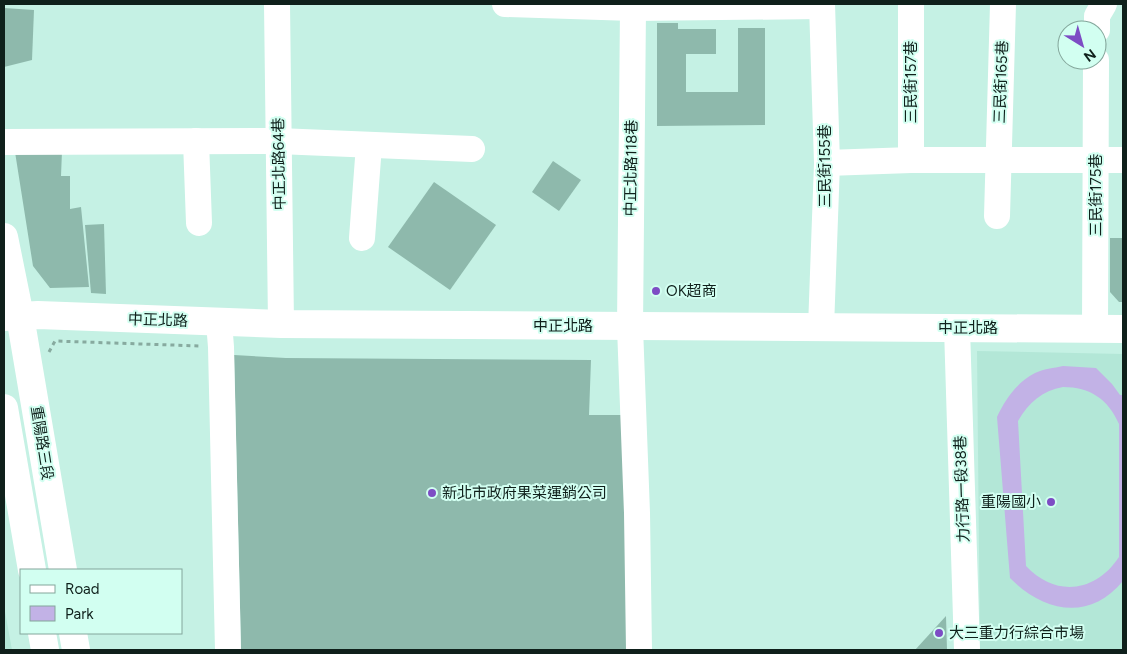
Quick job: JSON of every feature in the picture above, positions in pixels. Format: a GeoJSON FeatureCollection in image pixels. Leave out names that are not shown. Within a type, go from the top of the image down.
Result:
{"type":"FeatureCollection","features":[{"type":"Feature","properties":{"kind":"main road","name":"重陽路三段"},"geometry":{"type":"LineString","coordinates":[[4,237],[12,317],[63,569]]}},
{"type":"Feature","properties":{"kind":"main road","name":"中正北路"},"geometry":{"type":"LineString","coordinates":[[12,317],[38,316],[220,335],[281,324],[1123,329]]}},
{"type":"Feature","properties":{"kind":"main road","name":"重陽路三段"},"geometry":{"type":"LineString","coordinates":[[4,408],[32,569]]}},
{"type":"Feature","properties":{"kind":"main road"},"geometry":{"type":"LineString","coordinates":[[42,634],[45,650]]}},
{"type":"Feature","properties":{"kind":"main road"},"geometry":{"type":"LineString","coordinates":[[73,634],[76,650]]}},
{"type":"Feature","properties":{"kind":"street","name":"中正北路64巷"},"geometry":{"type":"LineString","coordinates":[[277,4],[281,324]]}},
{"type":"Feature","properties":{"kind":"street"},"geometry":{"type":"LineString","coordinates":[[505,4],[554,4],[633,8],[822,5]]}},
{"type":"Feature","properties":{"kind":"street","name":"三民街157巷"},"geometry":{"type":"LineString","coordinates":[[911,4],[911,160]]}},
{"type":"Feature","properties":{"kind":"street","name":"三民街165巷"},"geometry":{"type":"LineString","coordinates":[[997,216],[1003,4]]}},
{"type":"Feature","properties":{"kind":"street"},"geometry":{"type":"LineString","coordinates":[[1097,20],[1097,16],[1104,4]]}},
{"type":"Feature","properties":{"kind":"street","name":"三民街155巷"},"geometry":{"type":"LineString","coordinates":[[821,328],[827,163],[822,5]]}},
{"type":"Feature","properties":{"kind":"street","name":"中正北路118巷"},"geometry":{"type":"LineString","coordinates":[[633,8],[630,327],[637,514],[639,650]]}},
{"type":"Feature","properties":{"kind":"street","name":"三民街175巷"},"geometry":{"type":"LineString","coordinates":[[1095,329],[1096,70]]}},
{"type":"Feature","properties":{"kind":"street"},"geometry":{"type":"LineString","coordinates":[[196,141],[199,224]]}},
{"type":"Feature","properties":{"kind":"street"},"geometry":{"type":"LineString","coordinates":[[4,142],[278,141],[472,149]]}},
{"type":"Feature","properties":{"kind":"street"},"geometry":{"type":"LineString","coordinates":[[362,238],[370,145]]}},
{"type":"Feature","properties":{"kind":"street"},"geometry":{"type":"LineString","coordinates":[[827,163],[911,160],[1123,160]]}},
{"type":"Feature","properties":{"kind":"street","name":"力行路一段38巷"},"geometry":{"type":"LineString","coordinates":[[957,328],[967,650]]}},
{"type":"Feature","properties":{"kind":"street"},"geometry":{"type":"LineString","coordinates":[[220,335],[228,650]]}},
{"type":"Feature","properties":{"kind":"path"},"geometry":{"type":"LineString","coordinates":[[48,353],[55,341],[220,335]]}},
{"type":"Feature","properties":{"kind":"shaded area","name":"重陽國小"},"geometry":{"type":"Polygon","coordinates":[[[977,351],[1123,354],[1123,650],[980,650],[977,351]]]}},
{"type":"Feature","properties":{"kind":"shaded area"},"geometry":{"type":"Polygon","coordinates":[[[4,606],[12,650],[4,650],[4,606]]]}},
{"type":"Feature","properties":{"kind":"green space"},"geometry":{"type":"Polygon","coordinates":[[[1063,366],[1096,368],[1120,395],[1123,395],[1123,581],[1110,594],[1096,603],[1066,608],[1037,599],[1010,578],[997,417],[1008,398],[1023,381],[1038,372],[1063,366]],[[1063,387],[1055,389],[1037,398],[1018,421],[1026,566],[1050,583],[1075,587],[1099,578],[1110,569],[1119,557],[1119,424],[1115,415],[1104,401],[1090,392],[1063,387]]]}},
{"type":"Feature","properties":{"kind":"building"},"geometry":{"type":"Polygon","coordinates":[[[4,8],[34,10],[32,60],[4,67],[4,8]]]}},
{"type":"Feature","properties":{"kind":"building"},"geometry":{"type":"Polygon","coordinates":[[[657,23],[678,23],[678,29],[716,29],[716,54],[686,54],[686,92],[738,92],[738,28],[765,28],[765,125],[657,126],[657,23]]]}},
{"type":"Feature","properties":{"kind":"building"},"geometry":{"type":"Polygon","coordinates":[[[62,151],[61,176],[70,176],[70,209],[81,207],[89,287],[50,288],[33,266],[15,152],[62,151]]]}},
{"type":"Feature","properties":{"kind":"building"},"geometry":{"type":"Polygon","coordinates":[[[553,161],[581,180],[559,211],[532,192],[553,161]]]}},
{"type":"Feature","properties":{"kind":"building"},"geometry":{"type":"Polygon","coordinates":[[[434,182],[496,225],[450,290],[388,247],[434,182]]]}},
{"type":"Feature","properties":{"kind":"building"},"geometry":{"type":"Polygon","coordinates":[[[104,224],[106,294],[91,293],[85,225],[104,224]]]}},
{"type":"Feature","properties":{"kind":"building"},"geometry":{"type":"Polygon","coordinates":[[[1110,238],[1123,238],[1123,302],[1119,302],[1110,292],[1110,238]]]}},
{"type":"Feature","properties":{"kind":"building","name":"新北市政府果菜運銷公司"},"geometry":{"type":"Polygon","coordinates":[[[234,355],[286,358],[591,360],[589,415],[625,415],[630,650],[241,650],[234,355]]]}},
{"type":"Feature","properties":{"kind":"building","name":"大三重力行綜合市場"},"geometry":{"type":"Polygon","coordinates":[[[946,616],[947,650],[915,650],[946,616]]]}},
{"type":"Feature","properties":{"kind":"place","name":"OK超商"},"geometry":{"type":"Point","coordinates":[656,291]}},
{"type":"Feature","properties":{"kind":"place","name":"新北市政府果菜運銷公司"},"geometry":{"type":"Point","coordinates":[432,493]}},
{"type":"Feature","properties":{"kind":"place","name":"重陽國小"},"geometry":{"type":"Point","coordinates":[1051,502]}},
{"type":"Feature","properties":{"kind":"place","name":"大三重力行綜合市場"},"geometry":{"type":"Point","coordinates":[939,633]}}]}
